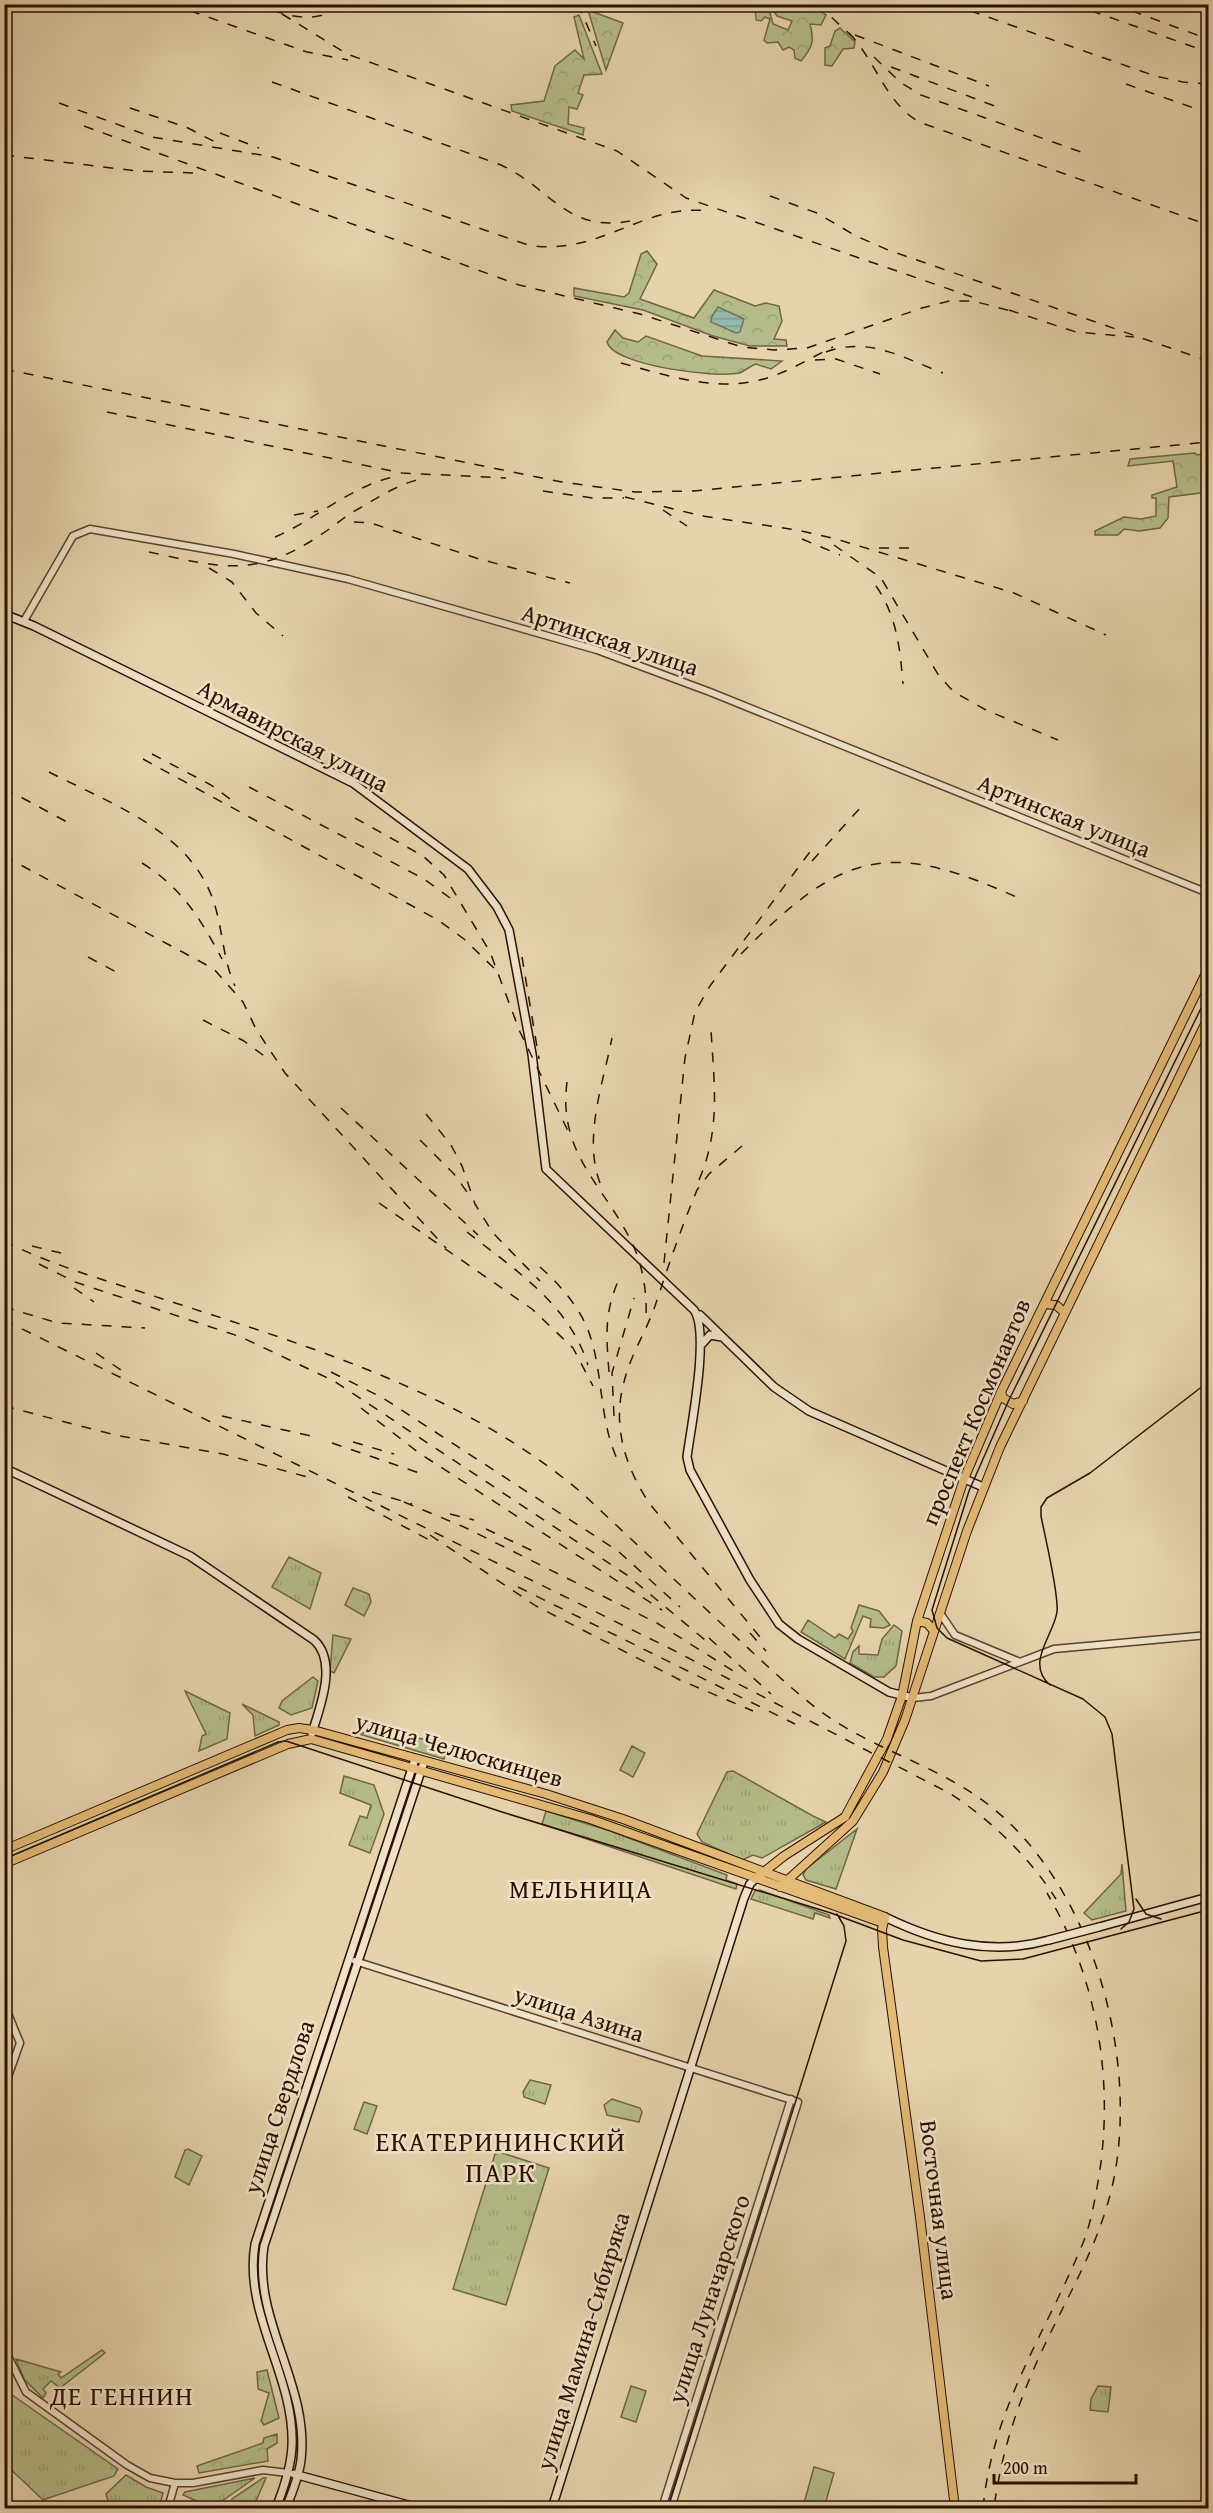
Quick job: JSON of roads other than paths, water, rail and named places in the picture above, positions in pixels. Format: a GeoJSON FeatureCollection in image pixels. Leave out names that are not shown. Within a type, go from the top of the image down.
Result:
{"type":"FeatureCollection","features":[{"type":"Feature","properties":{"kind":"main road","name":"Армавирская улица"},"geometry":{"type":"LineString","coordinates":[[4,614],[24,621],[353,783],[468,868],[497,907],[509,930],[532,1054],[544,1161],[552,1178],[774,1387],[809,1411],[983,1487]]}},
{"type":"Feature","properties":{"kind":"main road","name":"проспект Космонавтов"},"geometry":{"type":"LineString","coordinates":[[755,1879],[847,1815],[887,1739],[902,1696],[917,1621],[964,1479],[1001,1392],[1209,969]]}},
{"type":"Feature","properties":{"kind":"main road","name":"проспект Космонавтов"},"geometry":{"type":"LineString","coordinates":[[780,1887],[841,1834],[861,1811],[896,1744],[983,1487],[1209,1018]]}},
{"type":"Feature","properties":{"kind":"main road"},"geometry":{"type":"LineString","coordinates":[[1044,1304],[1056,1305],[1065,1313]]}},
{"type":"Feature","properties":{"kind":"main road"},"geometry":{"type":"LineString","coordinates":[[694,1310],[700,1321],[701,1349],[687,1462],[750,1580],[771,1615],[790,1634],[889,1692],[913,1698]]}},
{"type":"Feature","properties":{"kind":"main road"},"geometry":{"type":"LineString","coordinates":[[701,1349],[704,1340],[710,1335],[726,1340]]}},
{"type":"Feature","properties":{"kind":"main road"},"geometry":{"type":"LineString","coordinates":[[1001,1392],[1003,1398],[1013,1404],[1023,1401]]}},
{"type":"Feature","properties":{"kind":"main road"},"geometry":{"type":"LineString","coordinates":[[4,1468],[190,1556],[317,1642],[324,1654],[326,1668],[321,1703],[312,1735],[4,1864]]}},
{"type":"Feature","properties":{"kind":"main road"},"geometry":{"type":"LineString","coordinates":[[917,1621],[927,1623],[933,1630]]}},
{"type":"Feature","properties":{"kind":"main road","name":"улица Челюскинцев"},"geometry":{"type":"LineString","coordinates":[[4,1850],[286,1730],[299,1728],[312,1735],[412,1768],[590,1819],[755,1879],[944,1940],[982,1948],[1028,1946],[1209,1897]]}},
{"type":"Feature","properties":{"kind":"main road","name":"улица Челюскинцев"},"geometry":{"type":"LineString","coordinates":[[312,1735],[415,1759],[606,1813],[788,1881],[884,1920]]}},
{"type":"Feature","properties":{"kind":"main road","name":"улица Свердлова"},"geometry":{"type":"LineString","coordinates":[[276,2508],[288,2473],[292,2445],[291,2418],[283,2383],[254,2293],[253,2255],[415,1759]]}},
{"type":"Feature","properties":{"kind":"main road","name":"улица Свердлова"},"geometry":{"type":"LineString","coordinates":[[286,2508],[298,2475],[301,2446],[291,2382],[263,2291],[261,2263],[275,2208],[424,1762]]}},
{"type":"Feature","properties":{"kind":"main road","name":"улица Мамина-Сибиряка"},"geometry":{"type":"LineString","coordinates":[[552,2508],[744,1898],[750,1884],[755,1879]]}},
{"type":"Feature","properties":{"kind":"main road","name":"Восточная улица"},"geometry":{"type":"LineString","coordinates":[[884,1920],[884,1947],[917,2191],[955,2508]]}},
{"type":"Feature","properties":{"kind":"main road"},"geometry":{"type":"LineString","coordinates":[[288,2473],[419,2508]]}},
{"type":"Feature","properties":{"kind":"street","name":"Артинская улица"},"geometry":{"type":"LineString","coordinates":[[24,621],[73,536],[90,529],[234,554],[348,579],[626,660],[1209,893]]}},
{"type":"Feature","properties":{"kind":"street"},"geometry":{"type":"LineString","coordinates":[[940,1609],[943,1621],[955,1635],[1021,1662]]}},
{"type":"Feature","properties":{"kind":"street"},"geometry":{"type":"LineString","coordinates":[[913,1698],[931,1696],[1054,1649],[1209,1635]]}},
{"type":"Feature","properties":{"kind":"street","name":"улица Азина"},"geometry":{"type":"LineString","coordinates":[[349,1959],[794,2101]]}},
{"type":"Feature","properties":{"kind":"street"},"geometry":{"type":"LineString","coordinates":[[4,2004],[20,2043],[4,2088]]}},
{"type":"Feature","properties":{"kind":"street","name":"улица Луначарского"},"geometry":{"type":"LineString","coordinates":[[662,2508],[794,2101]]}},
{"type":"Feature","properties":{"kind":"street","name":"улица Луначарского"},"geometry":{"type":"LineString","coordinates":[[671,2508],[794,2101]]}},
{"type":"Feature","properties":{"kind":"street"},"geometry":{"type":"LineString","coordinates":[[4,2348],[24,2389],[127,2465],[150,2478],[175,2483],[263,2470],[288,2473]]}},
{"type":"Feature","properties":{"kind":"street"},"geometry":{"type":"LineString","coordinates":[[168,2508],[175,2483]]}},
{"type":"Feature","properties":{"kind":"tram line"},"geometry":{"type":"LineString","coordinates":[[1121,1929],[1129,1922],[1134,1909],[1112,1734],[1105,1717],[1083,1699],[947,1638],[937,1628],[932,1610],[969,1491],[1008,1402],[1208,994]]}},
{"type":"Feature","properties":{"kind":"tram line"},"geometry":{"type":"LineString","coordinates":[[1050,1685],[1043,1677],[1040,1659],[1055,1621],[1057,1604],[1041,1507],[1047,1498],[1090,1473],[1208,1382]]}},
{"type":"Feature","properties":{"kind":"tram line"},"geometry":{"type":"LineString","coordinates":[[4,1859],[278,1742],[286,1741],[502,1812],[831,1913],[903,1940],[981,1961],[1023,1959],[1208,1910]]}},
{"type":"Feature","properties":{"kind":"tram line"},"geometry":{"type":"LineString","coordinates":[[1136,1899],[1146,1914],[1161,1919]]}},
{"type":"Feature","properties":{"kind":"tram line"},"geometry":{"type":"LineString","coordinates":[[668,2508],[846,1941],[844,1926],[837,1914]]}},
{"type":"Feature","properties":{"kind":"railway"},"geometry":{"type":"LineString","coordinates":[[171,4],[307,52],[348,60]]}},
{"type":"Feature","properties":{"kind":"railway"},"geometry":{"type":"LineString","coordinates":[[254,4],[300,17],[322,15],[344,4]]}},
{"type":"Feature","properties":{"kind":"railway"},"geometry":{"type":"LineString","coordinates":[[578,4],[596,46]]}},
{"type":"Feature","properties":{"kind":"railway"},"geometry":{"type":"LineString","coordinates":[[817,4],[855,39]]}},
{"type":"Feature","properties":{"kind":"railway"},"geometry":{"type":"LineString","coordinates":[[951,4],[1155,76],[1208,84]]}},
{"type":"Feature","properties":{"kind":"railway"},"geometry":{"type":"LineString","coordinates":[[1072,4],[1208,52]]}},
{"type":"Feature","properties":{"kind":"railway"},"geometry":{"type":"LineString","coordinates":[[1113,4],[1208,39]]}},
{"type":"Feature","properties":{"kind":"railway"},"geometry":{"type":"LineString","coordinates":[[1198,4],[1208,8]]}},
{"type":"Feature","properties":{"kind":"railway"},"geometry":{"type":"LineString","coordinates":[[282,14],[347,54],[617,151],[686,198],[972,297]]}},
{"type":"Feature","properties":{"kind":"railway"},"geometry":{"type":"LineString","coordinates":[[849,33],[898,104],[919,122],[1208,225]]}},
{"type":"Feature","properties":{"kind":"railway"},"geometry":{"type":"LineString","coordinates":[[855,35],[989,86]]}},
{"type":"Feature","properties":{"kind":"railway"},"geometry":{"type":"LineString","coordinates":[[874,57],[900,82],[921,95],[1081,152]]}},
{"type":"Feature","properties":{"kind":"railway"},"geometry":{"type":"LineString","coordinates":[[891,67],[1000,108]]}},
{"type":"Feature","properties":{"kind":"railway"},"geometry":{"type":"LineString","coordinates":[[272,82],[501,165],[574,215],[590,221],[608,223],[630,221]]}},
{"type":"Feature","properties":{"kind":"railway"},"geometry":{"type":"LineString","coordinates":[[1126,84],[1208,113]]}},
{"type":"Feature","properties":{"kind":"railway"},"geometry":{"type":"LineString","coordinates":[[59,103],[152,137],[273,157],[528,245],[554,247],[577,244],[662,215],[684,211],[708,211]]}},
{"type":"Feature","properties":{"kind":"railway"},"geometry":{"type":"LineString","coordinates":[[130,108],[188,128],[219,144]]}},
{"type":"Feature","properties":{"kind":"railway"},"geometry":{"type":"LineString","coordinates":[[84,126],[519,285],[640,314],[742,347],[774,350],[807,348],[922,308],[949,301],[973,301],[1015,312]]}},
{"type":"Feature","properties":{"kind":"railway"},"geometry":{"type":"LineString","coordinates":[[220,133],[259,148]]}},
{"type":"Feature","properties":{"kind":"railway"},"geometry":{"type":"LineString","coordinates":[[4,155],[137,171],[195,173]]}},
{"type":"Feature","properties":{"kind":"railway"},"geometry":{"type":"LineString","coordinates":[[770,196],[817,213],[856,236],[888,250],[1208,361]]}},
{"type":"Feature","properties":{"kind":"railway"},"geometry":{"type":"LineString","coordinates":[[1009,310],[1076,332],[1134,337]]}},
{"type":"Feature","properties":{"kind":"railway"},"geometry":{"type":"LineString","coordinates":[[826,352],[857,346],[871,348],[886,351],[943,373]]}},
{"type":"Feature","properties":{"kind":"railway"},"geometry":{"type":"LineString","coordinates":[[621,363],[676,378],[733,384],[770,377],[833,347]]}},
{"type":"Feature","properties":{"kind":"railway"},"geometry":{"type":"LineString","coordinates":[[815,360],[836,359],[880,374]]}},
{"type":"Feature","properties":{"kind":"railway"},"geometry":{"type":"LineString","coordinates":[[4,369],[562,482],[635,492],[693,491],[1208,442]]}},
{"type":"Feature","properties":{"kind":"railway"},"geometry":{"type":"LineString","coordinates":[[107,412],[402,473],[506,478]]}},
{"type":"Feature","properties":{"kind":"railway"},"geometry":{"type":"LineString","coordinates":[[275,537],[366,486],[398,476]]}},
{"type":"Feature","properties":{"kind":"railway"},"geometry":{"type":"LineString","coordinates":[[149,552],[216,565],[236,566],[275,559],[296,550],[382,495],[422,479]]}},
{"type":"Feature","properties":{"kind":"railway"},"geometry":{"type":"LineString","coordinates":[[543,491],[593,498],[624,498]]}},
{"type":"Feature","properties":{"kind":"railway"},"geometry":{"type":"LineString","coordinates":[[625,497],[702,516],[797,530],[836,539],[1014,593],[1106,635]]}},
{"type":"Feature","properties":{"kind":"railway"},"geometry":{"type":"LineString","coordinates":[[663,510],[687,526]]}},
{"type":"Feature","properties":{"kind":"railway"},"geometry":{"type":"LineString","coordinates":[[294,515],[318,511]]}},
{"type":"Feature","properties":{"kind":"railway"},"geometry":{"type":"LineString","coordinates":[[354,522],[371,523],[479,559],[570,583]]}},
{"type":"Feature","properties":{"kind":"railway"},"geometry":{"type":"LineString","coordinates":[[802,539],[840,555]]}},
{"type":"Feature","properties":{"kind":"railway"},"geometry":{"type":"LineString","coordinates":[[834,545],[881,578],[939,676],[954,692],[986,710],[1058,740]]}},
{"type":"Feature","properties":{"kind":"railway"},"geometry":{"type":"LineString","coordinates":[[879,548],[909,548]]}},
{"type":"Feature","properties":{"kind":"railway"},"geometry":{"type":"LineString","coordinates":[[209,568],[232,582],[256,613],[283,636]]}},
{"type":"Feature","properties":{"kind":"railway"},"geometry":{"type":"LineString","coordinates":[[876,586],[893,621],[899,646],[903,684]]}},
{"type":"Feature","properties":{"kind":"railway"},"geometry":{"type":"LineString","coordinates":[[152,754],[211,785],[237,804]]}},
{"type":"Feature","properties":{"kind":"railway"},"geometry":{"type":"LineString","coordinates":[[143,759],[438,920],[464,939],[499,973]]}},
{"type":"Feature","properties":{"kind":"railway"},"geometry":{"type":"LineString","coordinates":[[49,772],[120,807],[165,836],[184,853],[200,873],[212,897],[227,964],[235,986]]}},
{"type":"Feature","properties":{"kind":"railway"},"geometry":{"type":"LineString","coordinates":[[249,787],[424,879],[457,903]]}},
{"type":"Feature","properties":{"kind":"railway"},"geometry":{"type":"LineString","coordinates":[[4,788],[67,822]]}},
{"type":"Feature","properties":{"kind":"railway"},"geometry":{"type":"LineString","coordinates":[[812,861],[861,807]]}},
{"type":"Feature","properties":{"kind":"railway"},"geometry":{"type":"LineString","coordinates":[[355,818],[423,856],[444,875],[490,952],[520,1032],[568,1131]]}},
{"type":"Feature","properties":{"kind":"railway"},"geometry":{"type":"LineString","coordinates":[[664,1263],[685,1058],[695,1012],[710,986],[815,845]]}},
{"type":"Feature","properties":{"kind":"railway"},"geometry":{"type":"LineString","coordinates":[[4,856],[214,969],[243,1002],[256,1029],[285,1073],[446,1248]]}},
{"type":"Feature","properties":{"kind":"railway"},"geometry":{"type":"LineString","coordinates":[[142,863],[168,883],[189,905],[222,959]]}},
{"type":"Feature","properties":{"kind":"railway"},"geometry":{"type":"LineString","coordinates":[[741,954],[777,919],[810,893],[840,875],[871,865],[902,863],[937,868],[977,880],[1023,900]]}},
{"type":"Feature","properties":{"kind":"railway"},"geometry":{"type":"LineString","coordinates":[[88,957],[116,972]]}},
{"type":"Feature","properties":{"kind":"railway"},"geometry":{"type":"LineString","coordinates":[[522,957],[539,1059]]}},
{"type":"Feature","properties":{"kind":"railway"},"geometry":{"type":"LineString","coordinates":[[203,1020],[244,1041],[271,1061]]}},
{"type":"Feature","properties":{"kind":"railway"},"geometry":{"type":"LineString","coordinates":[[699,1180],[711,1142],[713,1124],[711,1030]]}},
{"type":"Feature","properties":{"kind":"railway"},"geometry":{"type":"LineString","coordinates":[[600,1183],[595,1166],[594,1129],[612,1038]]}},
{"type":"Feature","properties":{"kind":"railway"},"geometry":{"type":"LineString","coordinates":[[567,1082],[566,1109],[570,1132],[588,1172],[613,1210],[636,1252],[644,1285],[646,1319]]}},
{"type":"Feature","properties":{"kind":"railway"},"geometry":{"type":"LineString","coordinates":[[341,1108],[478,1235]]}},
{"type":"Feature","properties":{"kind":"railway"},"geometry":{"type":"LineString","coordinates":[[426,1114],[451,1145],[462,1166],[475,1204],[493,1233],[540,1281]]}},
{"type":"Feature","properties":{"kind":"railway"},"geometry":{"type":"LineString","coordinates":[[420,1140],[454,1174],[467,1192]]}},
{"type":"Feature","properties":{"kind":"railway"},"geometry":{"type":"LineString","coordinates":[[742,1146],[709,1174],[697,1190],[651,1316],[627,1372],[619,1414],[627,1460],[649,1503],[760,1637]]}},
{"type":"Feature","properties":{"kind":"railway"},"geometry":{"type":"LineString","coordinates":[[379,1203],[532,1309],[573,1348],[593,1386]]}},
{"type":"Feature","properties":{"kind":"railway"},"geometry":{"type":"LineString","coordinates":[[467,1232],[521,1275],[554,1306],[579,1343],[588,1365]]}},
{"type":"Feature","properties":{"kind":"railway"},"geometry":{"type":"LineString","coordinates":[[4,1241],[63,1266],[331,1355],[437,1401],[488,1428],[537,1459],[583,1494],[807,1701],[858,1735],[940,1774],[978,1797],[1017,1830],[1050,1871],[1076,1918],[1097,1969],[1111,2022],[1119,2076],[1120,2128],[1114,2178],[1101,2225],[1024,2392],[1006,2449],[994,2508]]}},
{"type":"Feature","properties":{"kind":"railway"},"geometry":{"type":"LineString","coordinates":[[32,1246],[69,1255]]}},
{"type":"Feature","properties":{"kind":"railway"},"geometry":{"type":"LineString","coordinates":[[39,1264],[75,1282],[241,1337],[334,1381],[627,1575],[711,1645]]}},
{"type":"Feature","properties":{"kind":"railway"},"geometry":{"type":"LineString","coordinates":[[540,1267],[566,1294],[586,1325],[596,1359],[608,1431],[620,1465]]}},
{"type":"Feature","properties":{"kind":"railway"},"geometry":{"type":"LineString","coordinates":[[609,1372],[607,1346],[609,1311],[621,1275]]}},
{"type":"Feature","properties":{"kind":"railway"},"geometry":{"type":"LineString","coordinates":[[74,1288],[94,1302]]}},
{"type":"Feature","properties":{"kind":"railway"},"geometry":{"type":"LineString","coordinates":[[614,1416],[612,1373],[634,1298]]}},
{"type":"Feature","properties":{"kind":"railway"},"geometry":{"type":"LineString","coordinates":[[4,1307],[58,1323],[145,1328]]}},
{"type":"Feature","properties":{"kind":"railway"},"geometry":{"type":"LineString","coordinates":[[4,1320],[669,1648],[951,1794],[1009,1841],[1056,1899]]}},
{"type":"Feature","properties":{"kind":"railway"},"geometry":{"type":"LineString","coordinates":[[96,1353],[121,1370]]}},
{"type":"Feature","properties":{"kind":"railway"},"geometry":{"type":"LineString","coordinates":[[331,1372],[383,1398],[618,1551],[680,1607]]}},
{"type":"Feature","properties":{"kind":"railway"},"geometry":{"type":"LineString","coordinates":[[4,1406],[115,1435],[223,1454],[311,1478]]}},
{"type":"Feature","properties":{"kind":"railway"},"geometry":{"type":"LineString","coordinates":[[361,1408],[419,1453],[662,1610]]}},
{"type":"Feature","properties":{"kind":"railway"},"geometry":{"type":"LineString","coordinates":[[222,1416],[311,1436]]}},
{"type":"Feature","properties":{"kind":"railway"},"geometry":{"type":"LineString","coordinates":[[353,1442],[394,1454]]}},
{"type":"Feature","properties":{"kind":"railway"},"geometry":{"type":"LineString","coordinates":[[332,1443],[422,1474]]}},
{"type":"Feature","properties":{"kind":"railway"},"geometry":{"type":"LineString","coordinates":[[372,1492],[412,1504]]}},
{"type":"Feature","properties":{"kind":"railway"},"geometry":{"type":"LineString","coordinates":[[348,1497],[435,1543]]}},
{"type":"Feature","properties":{"kind":"railway"},"geometry":{"type":"LineString","coordinates":[[404,1502],[464,1527],[657,1623],[738,1674]]}},
{"type":"Feature","properties":{"kind":"railway"},"geometry":{"type":"LineString","coordinates":[[450,1514],[474,1520]]}},
{"type":"Feature","properties":{"kind":"railway"},"geometry":{"type":"LineString","coordinates":[[486,1529],[535,1552]]}},
{"type":"Feature","properties":{"kind":"railway"},"geometry":{"type":"LineString","coordinates":[[430,1535],[536,1606],[680,1680],[753,1711]]}},
{"type":"Feature","properties":{"kind":"railway"},"geometry":{"type":"LineString","coordinates":[[518,1587],[795,1724]]}},
{"type":"Feature","properties":{"kind":"railway"},"geometry":{"type":"LineString","coordinates":[[750,1633],[766,1651]]}},
{"type":"Feature","properties":{"kind":"railway"},"geometry":{"type":"LineString","coordinates":[[709,1638],[771,1694]]}},
{"type":"Feature","properties":{"kind":"railway"},"geometry":{"type":"LineString","coordinates":[[983,2508],[989,2471],[1009,2404],[1086,2235],[1095,2198],[1103,2145],[1103,2070],[1090,1996],[1065,1926],[1047,1893]]}},
{"type":"Feature","properties":{"kind":"district","name":"МЕЛЬНИЦА"},"geometry":{"type":"Point","coordinates":[581,1889]}},
{"type":"Feature","properties":{"kind":"district","name":"ЕКАТЕРИНИНСКИЙ ПАРК"},"geometry":{"type":"Point","coordinates":[501,2158]}},
{"type":"Feature","properties":{"kind":"district","name":"ДЕ ГЕННИН"},"geometry":{"type":"Point","coordinates":[122,2396]}}]}
